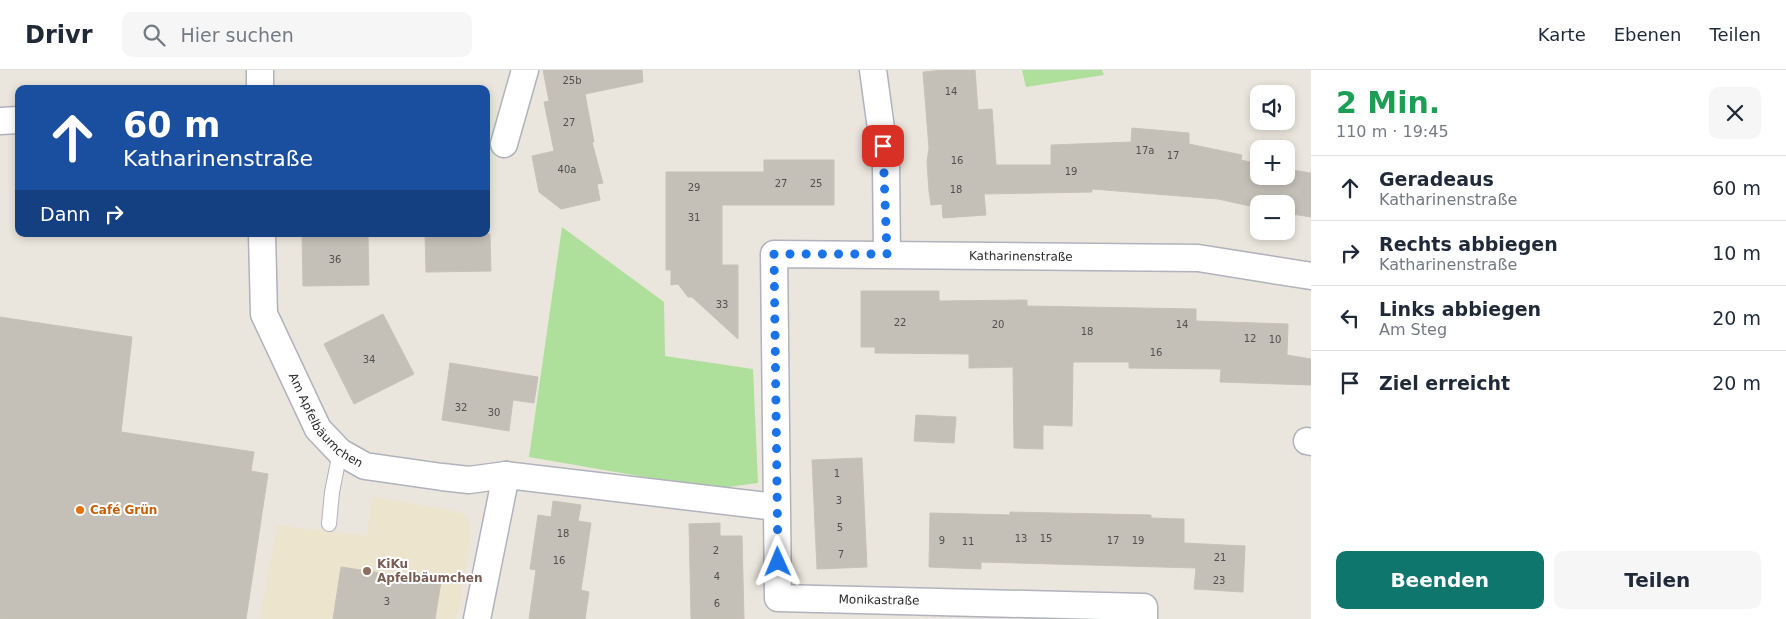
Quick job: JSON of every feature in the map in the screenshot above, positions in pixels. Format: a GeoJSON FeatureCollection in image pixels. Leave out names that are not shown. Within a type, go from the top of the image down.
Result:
{"type":"FeatureCollection","features":[{"type":"Feature","properties":{"kind":"street"},"geometry":{"type":"LineString","coordinates":[[260,70],[260,85]]}},
{"type":"Feature","properties":{"kind":"street"},"geometry":{"type":"LineString","coordinates":[[504,144],[525,70]]}},
{"type":"Feature","properties":{"kind":"street"},"geometry":{"type":"LineString","coordinates":[[874,70],[886,165],[887,254]]}},
{"type":"Feature","properties":{"kind":"street"},"geometry":{"type":"LineString","coordinates":[[0,121],[15,120]]}},
{"type":"Feature","properties":{"kind":"street","name":"Am Apfelbäumchen"},"geometry":{"type":"LineString","coordinates":[[262,237],[264,314],[318,429],[340,452],[365,466],[469,480],[506,475],[776,507]]}},
{"type":"Feature","properties":{"kind":"street","name":"Katharinenstraße"},"geometry":{"type":"LineString","coordinates":[[776,300],[774,254],[1198,258],[1311,276]]}},
{"type":"Feature","properties":{"kind":"street","name":"Monikastraße"},"geometry":{"type":"LineString","coordinates":[[776,300],[778,609],[980,611],[1144,607],[1144,619]]}},
{"type":"Feature","properties":{"kind":"street"},"geometry":{"type":"LineString","coordinates":[[477,619],[506,475]]}},
{"type":"Feature","properties":{"kind":"lane"},"geometry":{"type":"LineString","coordinates":[[329,524],[332,492],[340,452]]}},
{"type":"Feature","properties":{"kind":"shaded area","name":"KiKu Apfelbäumchen"},"geometry":{"type":"Polygon","coordinates":[[[372,497],[450,510],[463,514],[470,523],[471,532],[460,606],[455,619],[260,619],[277,525],[367,536],[372,497]]]}},
{"type":"Feature","properties":{"kind":"green space"},"geometry":{"type":"Polygon","coordinates":[[[1022,70],[1102,70],[1104,75],[1026,87],[1022,70]]]}},
{"type":"Feature","properties":{"kind":"green space"},"geometry":{"type":"Polygon","coordinates":[[[562,227],[664,302],[665,356],[753,369],[758,483],[714,489],[529,457],[562,227]]]}},
{"type":"Feature","properties":{"kind":"building"},"geometry":{"type":"Polygon","coordinates":[[[543,70],[642,70],[643,82],[585,94],[594,142],[592,142],[603,183],[597,184],[600,200],[561,209],[539,192],[532,156],[554,151],[544,102],[549,101],[543,70]]]}},
{"type":"Feature","properties":{"kind":"building"},"geometry":{"type":"Polygon","coordinates":[[[975,70],[978,110],[992,109],[996,165],[1051,165],[1051,145],[1131,142],[1132,128],[1189,133],[1189,144],[1242,155],[1241,160],[1250,162],[1250,185],[1295,185],[1295,170],[1311,173],[1311,217],[1295,214],[1295,195],[1250,195],[1250,206],[1218,199],[1092,189],[1092,192],[984,194],[986,215],[943,218],[942,204],[931,205],[929,191],[927,162],[929,148],[923,72],[975,70]]]}},
{"type":"Feature","properties":{"kind":"building"},"geometry":{"type":"Polygon","coordinates":[[[764,160],[834,160],[834,205],[722,205],[722,265],[738,265],[738,339],[692,297],[688,297],[678,284],[671,285],[671,270],[666,270],[666,172],[764,172],[764,160]]]}},
{"type":"Feature","properties":{"kind":"building"},"geometry":{"type":"Polygon","coordinates":[[[490,234],[491,271],[426,272],[425,237],[490,237],[490,234]]]}},
{"type":"Feature","properties":{"kind":"building"},"geometry":{"type":"Polygon","coordinates":[[[302,237],[368,237],[369,285],[303,286],[302,237]]]}},
{"type":"Feature","properties":{"kind":"building"},"geometry":{"type":"Polygon","coordinates":[[[861,291],[939,291],[939,301],[1027,300],[1027,306],[1196,309],[1196,321],[1288,324],[1287,355],[1311,359],[1311,385],[1220,382],[1221,369],[1129,368],[1129,362],[1073,362],[1072,426],[1043,425],[1043,449],[1014,448],[1013,367],[969,368],[969,354],[875,353],[875,347],[861,347],[861,291]]]}},
{"type":"Feature","properties":{"kind":"building"},"geometry":{"type":"Polygon","coordinates":[[[383,314],[414,374],[354,404],[324,344],[383,314]]]}},
{"type":"Feature","properties":{"kind":"building"},"geometry":{"type":"Polygon","coordinates":[[[0,317],[132,337],[121,432],[254,452],[251,471],[268,474],[246,619],[0,619],[0,317]]]}},
{"type":"Feature","properties":{"kind":"building"},"geometry":{"type":"Polygon","coordinates":[[[450,363],[538,377],[534,403],[513,400],[509,431],[442,420],[450,363]]]}},
{"type":"Feature","properties":{"kind":"building"},"geometry":{"type":"Polygon","coordinates":[[[916,415],[956,417],[954,443],[914,441],[916,415]]]}},
{"type":"Feature","properties":{"kind":"building"},"geometry":{"type":"Polygon","coordinates":[[[862,458],[867,567],[817,569],[812,460],[862,458]]]}},
{"type":"Feature","properties":{"kind":"building"},"geometry":{"type":"Polygon","coordinates":[[[553,501],[581,505],[578,521],[591,523],[581,590],[589,592],[585,619],[529,619],[536,570],[530,569],[538,515],[551,517],[553,501]]]}},
{"type":"Feature","properties":{"kind":"building"},"geometry":{"type":"Polygon","coordinates":[[[1010,512],[1151,515],[1151,518],[1184,519],[1184,543],[1245,546],[1243,592],[1194,589],[1196,568],[981,562],[981,569],[929,567],[930,513],[1010,515],[1010,512]]]}},
{"type":"Feature","properties":{"kind":"building"},"geometry":{"type":"Polygon","coordinates":[[[720,523],[720,536],[742,536],[744,619],[691,619],[689,524],[720,523]]]}},
{"type":"Feature","properties":{"kind":"building"},"geometry":{"type":"Polygon","coordinates":[[[341,567],[441,582],[435,619],[333,619],[341,567]]]}},
{"type":"Feature","properties":{"kind":"place","name":"Café Grün"},"geometry":{"type":"Point","coordinates":[80,510]}},
{"type":"Feature","properties":{"kind":"place","name":"KiKu Apfelbäumchen"},"geometry":{"type":"Point","coordinates":[367,571]}},
{"type":"Feature","properties":{"kind":"route"},"geometry":{"type":"LineString","coordinates":[[778,562],[774,254],[887,254],[886,165],[883,146]]}}]}
